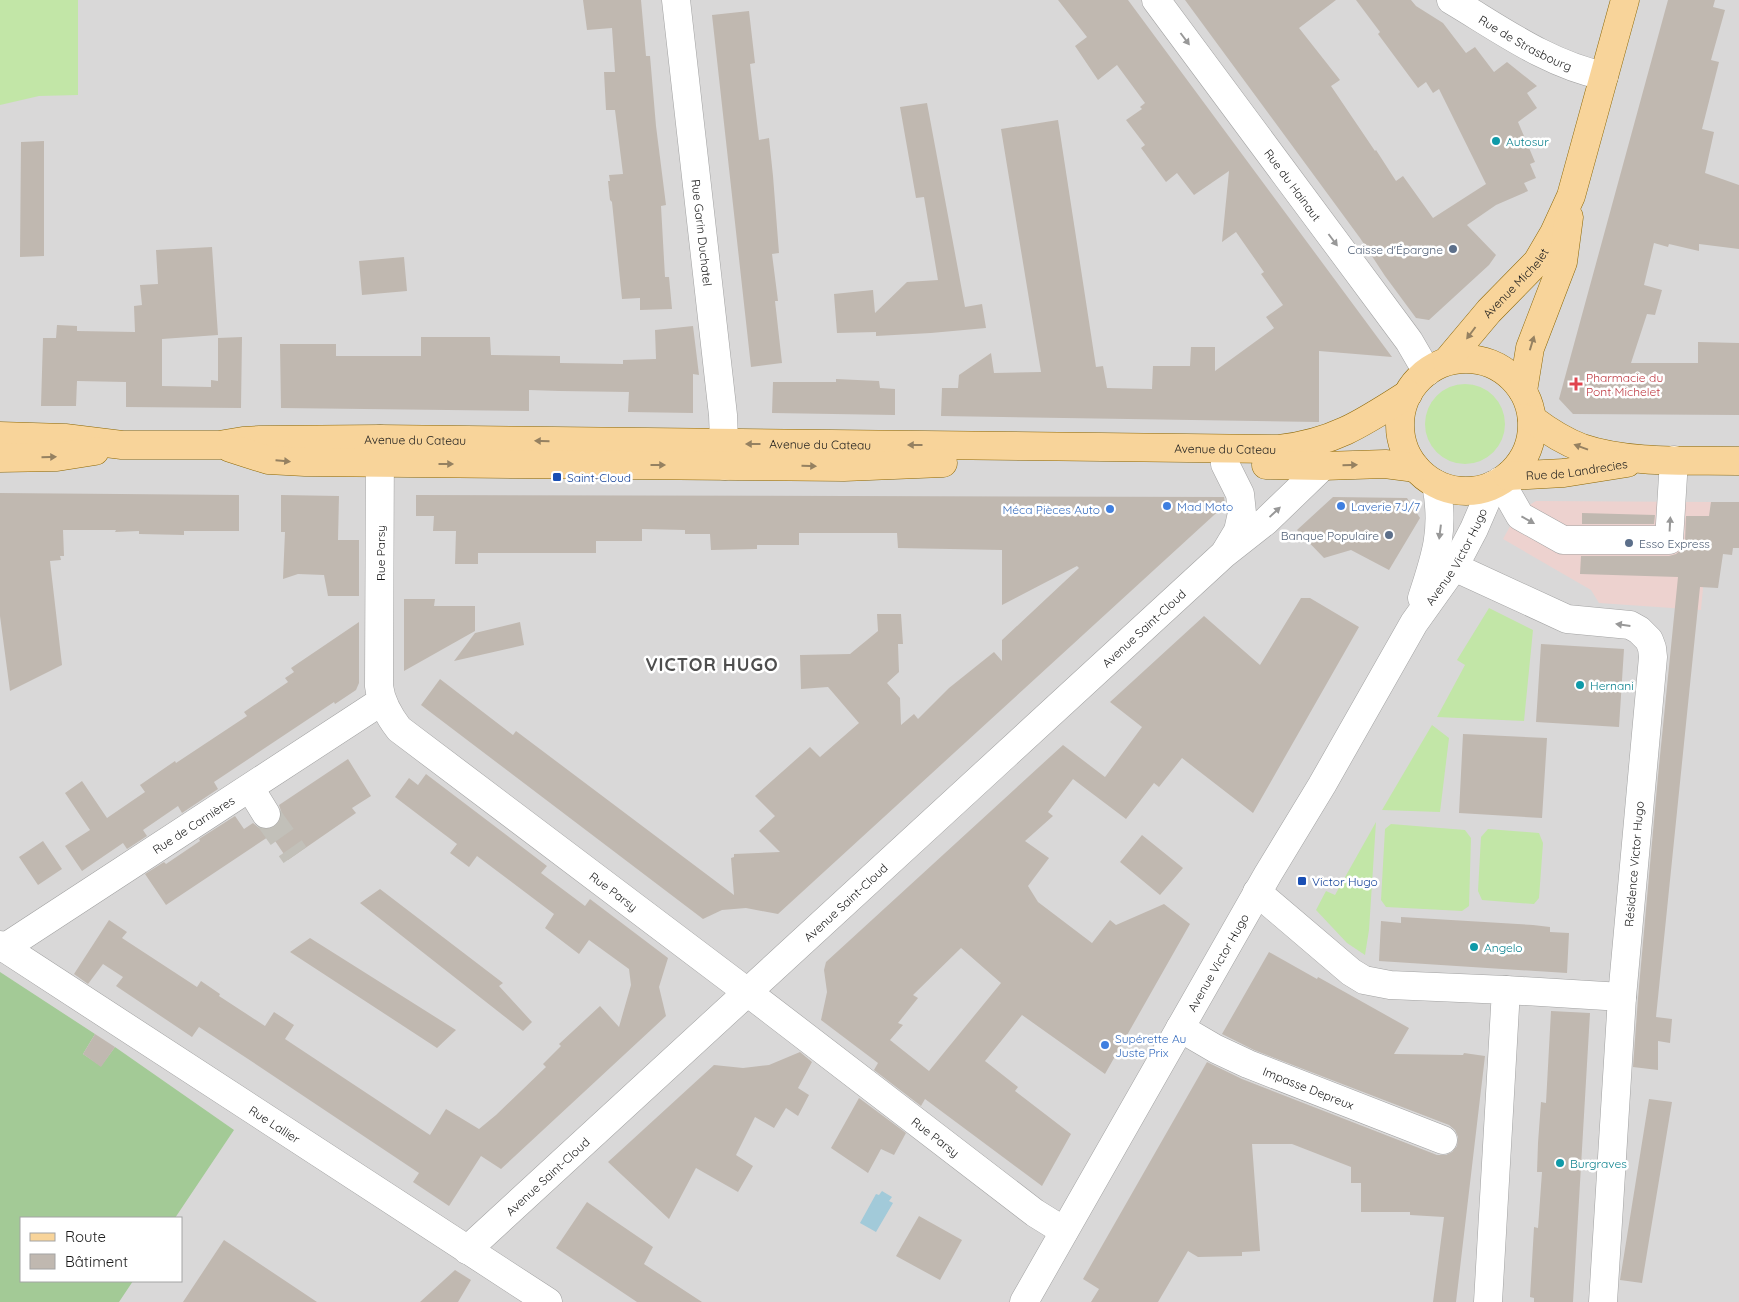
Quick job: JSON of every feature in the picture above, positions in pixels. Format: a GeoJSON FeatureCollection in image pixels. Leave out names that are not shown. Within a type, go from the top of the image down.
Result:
{"type":"FeatureCollection","features":[{"type":"Feature","properties":{"kind":"main road","name":"Avenue Michelet"},"geometry":{"type":"LineString","coordinates":[[1523,391],[1530,348],[1563,262],[1571,196],[1625,0]]}},
{"type":"Feature","properties":{"kind":"main road","name":"Avenue Michelet"},"geometry":{"type":"LineString","coordinates":[[1437,367],[1537,262],[1554,233],[1571,196]]}},
{"type":"Feature","properties":{"kind":"main road"},"geometry":{"type":"LineString","coordinates":[[1457,359],[1473,359],[1490,363],[1512,377],[1523,391],[1532,419],[1531,438],[1525,454],[1514,469],[1500,480],[1467,490],[1454,490],[1426,476],[1405,451],[1400,417],[1408,394],[1414,385],[1437,367],[1457,359]]}},
{"type":"Feature","properties":{"kind":"main road","name":"Avenue du Cateau"},"geometry":{"type":"LineString","coordinates":[[0,436],[65,438],[122,444],[219,445],[260,440],[380,451],[725,454],[861,467],[950,462],[1224,456],[1279,449],[1301,446],[1331,438],[1364,422],[1408,394]]}},
{"type":"Feature","properties":{"kind":"main road","name":"Rue de Landrecies"},"geometry":{"type":"LineString","coordinates":[[1532,419],[1551,434],[1582,448],[1646,460]]}},
{"type":"Feature","properties":{"kind":"main road","name":"Avenue du Cateau"},"geometry":{"type":"LineString","coordinates":[[0,458],[57,457],[122,444]]}},
{"type":"Feature","properties":{"kind":"main road","name":"Avenue du Cateau"},"geometry":{"type":"LineString","coordinates":[[1224,456],[1323,466],[1385,464],[1426,476]]}},
{"type":"Feature","properties":{"kind":"main road","name":"Rue de Landrecies"},"geometry":{"type":"LineString","coordinates":[[1500,480],[1580,471],[1646,460],[1739,461]]}},
{"type":"Feature","properties":{"kind":"street","name":"Rue Garin Duchatel"},"geometry":{"type":"LineString","coordinates":[[676,0],[723,415],[725,454]]}},
{"type":"Feature","properties":{"kind":"street","name":"Rue du Hainaut"},"geometry":{"type":"LineString","coordinates":[[1156,0],[1408,342],[1437,367]]}},
{"type":"Feature","properties":{"kind":"street","name":"Rue de Strasbourg"},"geometry":{"type":"LineString","coordinates":[[1451,0],[1552,60],[1584,72],[1604,76]]}},
{"type":"Feature","properties":{"kind":"street","name":"Rue Parsy"},"geometry":{"type":"LineString","coordinates":[[380,451],[379,686],[382,701],[393,721],[408,736],[746,991],[1035,1213],[1064,1231]]}},
{"type":"Feature","properties":{"kind":"street","name":"Avenue Saint-Cloud"},"geometry":{"type":"LineString","coordinates":[[1224,456],[1240,494],[1242,513],[1238,532],[1224,554]]}},
{"type":"Feature","properties":{"kind":"street"},"geometry":{"type":"LineString","coordinates":[[1500,480],[1520,516],[1563,540],[1669,540],[1674,460]]}},
{"type":"Feature","properties":{"kind":"street","name":"Avenue Saint-Cloud"},"geometry":{"type":"LineString","coordinates":[[466,1250],[746,991],[1224,554],[1266,520],[1323,466]]}},
{"type":"Feature","properties":{"kind":"street","name":"Avenue Victor Hugo"},"geometry":{"type":"LineString","coordinates":[[1414,624],[1440,537],[1441,512],[1426,476]]}},
{"type":"Feature","properties":{"kind":"street","name":"Avenue Victor Hugo"},"geometry":{"type":"LineString","coordinates":[[1024,1302],[1257,892],[1322,785],[1414,624],[1454,567],[1500,480]]}},
{"type":"Feature","properties":{"kind":"street","name":"Résidence Victor Hugo"},"geometry":{"type":"LineString","coordinates":[[1454,567],[1567,619],[1630,625],[1639,630],[1649,640],[1652,648],[1653,657],[1622,997],[1603,1302]]}},
{"type":"Feature","properties":{"kind":"street","name":"Rue de Carnières"},"geometry":{"type":"LineString","coordinates":[[2,947],[382,701]]}},
{"type":"Feature","properties":{"kind":"street"},"geometry":{"type":"LineString","coordinates":[[250,788],[266,814]]}},
{"type":"Feature","properties":{"kind":"street"},"geometry":{"type":"LineString","coordinates":[[1257,892],[1351,972],[1364,980],[1390,985],[1622,997]]}},
{"type":"Feature","properties":{"kind":"street","name":"Rue Lallier"},"geometry":{"type":"LineString","coordinates":[[2,947],[548,1302]]}},
{"type":"Feature","properties":{"kind":"street"},"geometry":{"type":"LineString","coordinates":[[1488,1302],[1506,990]]}},
{"type":"Feature","properties":{"kind":"street","name":"Impasse Depreux"},"geometry":{"type":"LineString","coordinates":[[1180,1028],[1216,1049],[1248,1064],[1443,1140]]}},
{"type":"Feature","properties":{"kind":"shaded area"},"geometry":{"type":"Polygon","coordinates":[[[0,0],[1739,0],[1739,1302],[0,1302],[0,0]]]}},
{"type":"Feature","properties":{"kind":"shaded area"},"geometry":{"type":"Polygon","coordinates":[[[1536,501],[1711,502],[1701,610],[1599,603],[1591,590],[1503,539],[1518,512],[1536,501]]]}},
{"type":"Feature","properties":{"kind":"green space"},"geometry":{"type":"Polygon","coordinates":[[[0,0],[78,0],[78,95],[39,96],[0,105],[0,0]]]}},
{"type":"Feature","properties":{"kind":"green space"},"geometry":{"type":"Polygon","coordinates":[[[1457,384],[1473,384],[1487,390],[1499,402],[1505,416],[1505,432],[1499,446],[1487,458],[1473,464],[1457,464],[1443,458],[1431,446],[1425,432],[1425,416],[1431,402],[1443,390],[1457,384]]]}},
{"type":"Feature","properties":{"kind":"green space"},"geometry":{"type":"Polygon","coordinates":[[[1489,608],[1533,630],[1524,721],[1437,717],[1465,665],[1457,660],[1489,608]]]}},
{"type":"Feature","properties":{"kind":"green space"},"geometry":{"type":"Polygon","coordinates":[[[1432,725],[1449,738],[1440,812],[1382,810],[1432,725]]]}},
{"type":"Feature","properties":{"kind":"green space"},"geometry":{"type":"Polygon","coordinates":[[[1376,822],[1369,930],[1365,955],[1347,943],[1316,910],[1326,891],[1335,895],[1376,822]]]}},
{"type":"Feature","properties":{"kind":"green space"},"geometry":{"type":"Polygon","coordinates":[[[1391,824],[1465,830],[1471,838],[1469,906],[1462,911],[1386,907],[1381,900],[1385,829],[1391,824]]]}},
{"type":"Feature","properties":{"kind":"green space"},"geometry":{"type":"Polygon","coordinates":[[[1488,829],[1539,833],[1543,843],[1539,898],[1534,904],[1482,900],[1478,891],[1481,837],[1488,829]]]}},
{"type":"Feature","properties":{"kind":"green space"},"geometry":{"type":"Polygon","coordinates":[[[0,972],[95,1034],[83,1054],[101,1066],[115,1047],[234,1130],[176,1217],[20,1217],[20,1282],[132,1282],[119,1302],[0,1302],[0,972]]]}},
{"type":"Feature","properties":{"kind":"water"},"geometry":{"type":"Polygon","coordinates":[[[882,1191],[892,1197],[889,1201],[893,1203],[876,1232],[860,1223],[876,1194],[879,1195],[882,1191]]]}},
{"type":"Feature","properties":{"kind":"building"},"geometry":{"type":"Polygon","coordinates":[[[583,0],[641,0],[646,56],[650,56],[656,126],[666,205],[661,206],[665,277],[669,277],[672,309],[640,310],[640,298],[622,299],[608,181],[610,181],[609,175],[623,174],[615,110],[606,110],[604,72],[615,72],[612,28],[587,30],[583,0]]]}},
{"type":"Feature","properties":{"kind":"building"},"geometry":{"type":"Polygon","coordinates":[[[1058,0],[1128,0],[1392,357],[1319,351],[1319,422],[941,416],[942,388],[958,388],[959,375],[991,353],[994,373],[1041,372],[1001,129],[1058,120],[1096,367],[1103,366],[1107,388],[1152,389],[1153,366],[1190,366],[1191,347],[1215,347],[1215,371],[1274,328],[1266,317],[1283,305],[1261,274],[1264,272],[1236,232],[1222,242],[1229,171],[1194,195],[1177,173],[1166,182],[1141,148],[1145,145],[1126,120],[1142,109],[1140,107],[1145,103],[1117,65],[1098,80],[1075,46],[1087,37],[1058,0]]]}},
{"type":"Feature","properties":{"kind":"building"},"geometry":{"type":"Polygon","coordinates":[[[1185,0],[1336,0],[1299,28],[1340,80],[1331,86],[1396,181],[1403,176],[1433,218],[1486,184],[1439,89],[1433,93],[1426,82],[1418,88],[1378,34],[1380,32],[1356,0],[1411,0],[1416,6],[1443,23],[1466,53],[1475,47],[1494,72],[1507,62],[1537,86],[1527,93],[1537,108],[1518,122],[1535,162],[1530,164],[1536,178],[1524,183],[1528,191],[1496,205],[1467,225],[1496,255],[1489,265],[1429,320],[1416,318],[1360,238],[1185,0]]]}},
{"type":"Feature","properties":{"kind":"building"},"geometry":{"type":"Polygon","coordinates":[[[1668,0],[1715,0],[1713,7],[1725,10],[1711,60],[1719,62],[1702,129],[1714,132],[1705,173],[1739,185],[1739,249],[1699,244],[1699,251],[1669,244],[1668,247],[1654,243],[1644,285],[1662,290],[1655,315],[1647,314],[1631,363],[1698,363],[1698,342],[1739,343],[1739,415],[1573,414],[1559,399],[1668,0]]]}},
{"type":"Feature","properties":{"kind":"building"},"geometry":{"type":"Polygon","coordinates":[[[749,11],[755,63],[750,64],[759,140],[769,138],[773,176],[779,253],[772,254],[778,301],[775,301],[782,363],[751,367],[712,15],[749,11]]]}},
{"type":"Feature","properties":{"kind":"building"},"geometry":{"type":"Polygon","coordinates":[[[927,103],[965,307],[982,304],[986,328],[876,336],[876,332],[837,333],[834,294],[873,290],[875,313],[907,282],[938,280],[924,197],[916,198],[900,107],[927,103]]]}},
{"type":"Feature","properties":{"kind":"building"},"geometry":{"type":"Polygon","coordinates":[[[44,141],[44,256],[20,257],[21,142],[44,141]]]}},
{"type":"Feature","properties":{"kind":"building"},"geometry":{"type":"Polygon","coordinates":[[[212,247],[218,335],[162,339],[162,386],[211,387],[211,380],[218,381],[218,338],[242,337],[241,408],[126,407],[126,382],[77,381],[76,406],[41,406],[43,338],[56,338],[57,325],[77,326],[77,331],[135,332],[134,306],[142,305],[140,285],[158,284],[156,250],[212,247]]]}},
{"type":"Feature","properties":{"kind":"building"},"geometry":{"type":"Polygon","coordinates":[[[404,257],[407,291],[362,295],[359,261],[404,257]]]}},
{"type":"Feature","properties":{"kind":"building"},"geometry":{"type":"Polygon","coordinates":[[[693,326],[699,375],[693,374],[693,413],[628,412],[629,392],[529,390],[529,411],[281,408],[280,344],[336,344],[336,356],[421,356],[421,337],[490,337],[491,355],[560,356],[560,363],[623,364],[623,360],[656,359],[655,330],[693,326]]]}},
{"type":"Feature","properties":{"kind":"building"},"geometry":{"type":"Polygon","coordinates":[[[836,379],[879,381],[880,388],[895,389],[895,415],[772,413],[773,382],[836,382],[836,379]]]}},
{"type":"Feature","properties":{"kind":"building"},"geometry":{"type":"Polygon","coordinates":[[[0,493],[239,495],[239,531],[184,531],[184,535],[139,534],[139,531],[115,532],[116,530],[63,530],[64,556],[60,556],[61,560],[50,561],[62,665],[10,691],[0,616],[0,493]]]}},
{"type":"Feature","properties":{"kind":"building"},"geometry":{"type":"Polygon","coordinates":[[[281,495],[339,496],[338,540],[359,540],[359,596],[328,596],[324,575],[298,574],[283,579],[285,532],[281,532],[281,495]]]}},
{"type":"Feature","properties":{"kind":"building"},"geometry":{"type":"Polygon","coordinates":[[[416,495],[1224,497],[1225,505],[778,914],[746,908],[722,910],[703,919],[421,705],[440,679],[513,735],[516,731],[734,895],[731,858],[734,857],[734,854],[780,852],[759,831],[775,816],[755,796],[810,747],[820,757],[859,723],[828,687],[801,689],[800,655],[850,654],[878,631],[877,614],[901,614],[903,644],[898,644],[899,672],[887,683],[900,698],[901,725],[914,714],[918,719],[949,688],[994,652],[1002,661],[1002,640],[1079,568],[1077,566],[1002,605],[1002,550],[898,548],[897,533],[799,533],[799,545],[757,545],[757,549],[711,550],[710,534],[685,534],[685,530],[642,529],[642,541],[596,541],[596,553],[478,553],[478,564],[455,564],[456,531],[433,531],[434,516],[416,516],[416,495]]]}},
{"type":"Feature","properties":{"kind":"building"},"geometry":{"type":"Polygon","coordinates":[[[1333,497],[1407,498],[1420,518],[1389,570],[1351,550],[1324,558],[1297,530],[1333,497]]]}},
{"type":"Feature","properties":{"kind":"building"},"geometry":{"type":"Polygon","coordinates":[[[1711,502],[1739,502],[1739,548],[1733,548],[1732,555],[1723,554],[1718,588],[1700,587],[1656,1017],[1672,1019],[1670,1043],[1658,1041],[1658,1070],[1633,1067],[1658,776],[1678,577],[1580,574],[1581,556],[1669,556],[1676,554],[1682,549],[1685,541],[1686,516],[1709,516],[1711,502]]]}},
{"type":"Feature","properties":{"kind":"building"},"geometry":{"type":"Polygon","coordinates":[[[1582,513],[1655,515],[1654,524],[1582,524],[1582,513]]]}},
{"type":"Feature","properties":{"kind":"building"},"geometry":{"type":"Polygon","coordinates":[[[1301,598],[1310,598],[1359,627],[1253,813],[1182,758],[1159,787],[1154,783],[1126,819],[1073,779],[1048,812],[1053,816],[1025,841],[1049,858],[1028,886],[1038,902],[1092,943],[1110,920],[1116,925],[1164,904],[1190,924],[1105,1074],[1022,1015],[985,1061],[1018,1087],[1015,1091],[1071,1134],[1042,1186],[925,1099],[921,1106],[874,1070],[878,1063],[821,1020],[827,992],[824,970],[826,962],[1063,745],[1105,777],[1142,727],[1110,702],[1204,616],[1260,665],[1301,598]],[[961,948],[913,995],[918,998],[898,1023],[903,1025],[890,1040],[929,1071],[1001,983],[961,948]]]}},
{"type":"Feature","properties":{"kind":"building"},"geometry":{"type":"Polygon","coordinates":[[[404,599],[435,599],[434,606],[475,606],[475,631],[404,671],[404,599]]]}},
{"type":"Feature","properties":{"kind":"building"},"geometry":{"type":"Polygon","coordinates":[[[359,622],[359,683],[356,690],[335,704],[334,702],[214,782],[218,789],[182,813],[178,806],[143,830],[147,836],[127,849],[123,843],[82,871],[65,846],[90,830],[65,793],[82,781],[107,818],[145,792],[140,785],[247,716],[244,712],[288,682],[285,678],[294,672],[291,668],[359,622]]]}},
{"type":"Feature","properties":{"kind":"building"},"geometry":{"type":"Polygon","coordinates":[[[520,622],[524,645],[454,661],[475,633],[520,622]]]}},
{"type":"Feature","properties":{"kind":"building","name":"Hernani"},"geometry":{"type":"Polygon","coordinates":[[[1541,644],[1624,649],[1619,727],[1536,722],[1541,644]]]}},
{"type":"Feature","properties":{"kind":"building"},"geometry":{"type":"Polygon","coordinates":[[[1463,734],[1547,738],[1542,818],[1459,813],[1463,734]]]}},
{"type":"Feature","properties":{"kind":"building"},"geometry":{"type":"Polygon","coordinates":[[[348,759],[371,796],[352,808],[356,813],[288,860],[271,835],[166,905],[145,874],[164,862],[166,864],[200,841],[199,839],[235,816],[244,829],[253,823],[259,828],[266,830],[274,828],[282,814],[279,805],[348,759]]]}},
{"type":"Feature","properties":{"kind":"building"},"geometry":{"type":"Polygon","coordinates":[[[426,774],[547,866],[541,873],[585,906],[590,899],[668,958],[659,987],[666,1016],[501,1169],[481,1156],[449,1206],[413,1182],[419,1173],[245,1057],[199,1027],[192,1037],[116,986],[123,977],[103,964],[88,984],[74,974],[109,920],[127,932],[122,938],[197,987],[201,981],[220,994],[219,996],[265,1026],[274,1012],[294,1025],[285,1039],[430,1135],[446,1109],[479,1129],[546,1067],[543,1064],[561,1046],[559,1044],[600,1006],[619,1027],[631,985],[629,969],[589,940],[579,954],[545,928],[554,914],[477,856],[469,867],[450,853],[457,844],[395,797],[409,778],[418,785],[426,774]]]}},
{"type":"Feature","properties":{"kind":"building"},"geometry":{"type":"Polygon","coordinates":[[[1142,835],[1183,868],[1160,895],[1120,862],[1142,835]]]}},
{"type":"Feature","properties":{"kind":"building"},"geometry":{"type":"Polygon","coordinates":[[[43,841],[62,869],[38,885],[19,857],[43,841]]]}},
{"type":"Feature","properties":{"kind":"building"},"geometry":{"type":"Polygon","coordinates":[[[380,889],[503,983],[499,986],[532,1022],[523,1031],[360,903],[380,889]]]}},
{"type":"Feature","properties":{"kind":"building","name":"Angelo"},"geometry":{"type":"Polygon","coordinates":[[[1401,917],[1533,925],[1550,927],[1550,932],[1569,933],[1567,973],[1379,961],[1381,921],[1401,923],[1401,917]]]}},
{"type":"Feature","properties":{"kind":"building"},"geometry":{"type":"Polygon","coordinates":[[[310,938],[456,1030],[437,1048],[290,952],[310,938]]]}},
{"type":"Feature","properties":{"kind":"building"},"geometry":{"type":"Polygon","coordinates":[[[1269,952],[1409,1028],[1394,1054],[1463,1055],[1464,1053],[1485,1056],[1456,1302],[1433,1302],[1444,1217],[1410,1215],[1410,1212],[1361,1212],[1361,1183],[1351,1183],[1351,1167],[1292,1144],[1252,1144],[1260,1251],[1242,1252],[1242,1256],[1198,1257],[1188,1251],[1158,1302],[1091,1302],[1099,1289],[1083,1279],[1207,1062],[1242,1079],[1437,1155],[1446,1155],[1457,1146],[1458,1137],[1455,1130],[1449,1125],[1254,1050],[1222,1034],[1269,952]]]}},
{"type":"Feature","properties":{"kind":"building","name":"Burgraves"},"geometry":{"type":"Polygon","coordinates":[[[1551,1011],[1590,1013],[1573,1302],[1534,1302],[1534,1298],[1530,1297],[1534,1227],[1538,1228],[1542,1172],[1537,1172],[1541,1102],[1546,1103],[1551,1011]]]}},
{"type":"Feature","properties":{"kind":"building"},"geometry":{"type":"Polygon","coordinates":[[[95,1034],[115,1047],[101,1067],[83,1054],[95,1034]]]}},
{"type":"Feature","properties":{"kind":"building"},"geometry":{"type":"Polygon","coordinates":[[[800,1052],[812,1062],[798,1088],[809,1095],[798,1116],[786,1108],[774,1128],[755,1117],[736,1155],[753,1166],[738,1192],[696,1168],[669,1219],[608,1162],[714,1065],[743,1068],[769,1065],[800,1052]]]}},
{"type":"Feature","properties":{"kind":"building"},"geometry":{"type":"Polygon","coordinates":[[[859,1098],[906,1133],[894,1155],[881,1149],[868,1173],[831,1148],[859,1098]]]}},
{"type":"Feature","properties":{"kind":"building"},"geometry":{"type":"Polygon","coordinates":[[[1649,1099],[1672,1102],[1642,1283],[1620,1280],[1649,1099]]]}},
{"type":"Feature","properties":{"kind":"building"},"geometry":{"type":"Polygon","coordinates":[[[587,1202],[653,1247],[644,1264],[702,1302],[637,1302],[556,1248],[587,1202]]]}},
{"type":"Feature","properties":{"kind":"building"},"geometry":{"type":"Polygon","coordinates":[[[919,1216],[962,1240],[940,1280],[896,1256],[919,1216]]]}},
{"type":"Feature","properties":{"kind":"building"},"geometry":{"type":"Polygon","coordinates":[[[224,1240],[317,1302],[183,1302],[224,1240]]]}},
{"type":"Feature","properties":{"kind":"building"},"geometry":{"type":"Polygon","coordinates":[[[455,1270],[471,1280],[458,1302],[420,1302],[455,1270]]]}},
{"type":"Feature","properties":{"kind":"tunnel"},"geometry":{"type":"LineString","coordinates":[[266,814],[295,855]]}},
{"type":"Feature","properties":{"kind":"place","name":"Autosur"},"geometry":{"type":"Point","coordinates":[1496,141]}},
{"type":"Feature","properties":{"kind":"place","name":"Caisse d'Épargne"},"geometry":{"type":"Point","coordinates":[1453,249]}},
{"type":"Feature","properties":{"kind":"place","name":"Pharmacie du Pont Michelet"},"geometry":{"type":"Point","coordinates":[1576,384]}},
{"type":"Feature","properties":{"kind":"place","name":"Saint-Cloud"},"geometry":{"type":"Point","coordinates":[557,477]}},
{"type":"Feature","properties":{"kind":"place","name":"Mad Moto"},"geometry":{"type":"Point","coordinates":[1167,506]}},
{"type":"Feature","properties":{"kind":"place","name":"Laverie 7J/7"},"geometry":{"type":"Point","coordinates":[1341,506]}},
{"type":"Feature","properties":{"kind":"place","name":"Méca Pièces Auto"},"geometry":{"type":"Point","coordinates":[1110,509]}},
{"type":"Feature","properties":{"kind":"place","name":"Banque Populaire"},"geometry":{"type":"Point","coordinates":[1389,535]}},
{"type":"Feature","properties":{"kind":"place","name":"Esso Express"},"geometry":{"type":"Point","coordinates":[1629,543]}},
{"type":"Feature","properties":{"kind":"place","name":"Hernani"},"geometry":{"type":"Point","coordinates":[1580,685]}},
{"type":"Feature","properties":{"kind":"place","name":"Victor Hugo"},"geometry":{"type":"Point","coordinates":[1302,881]}},
{"type":"Feature","properties":{"kind":"place","name":"Angelo"},"geometry":{"type":"Point","coordinates":[1474,947]}},
{"type":"Feature","properties":{"kind":"place","name":"Supérette Au Juste Prix"},"geometry":{"type":"Point","coordinates":[1105,1045]}},
{"type":"Feature","properties":{"kind":"place","name":"Burgraves"},"geometry":{"type":"Point","coordinates":[1560,1163]}},
{"type":"Feature","properties":{"kind":"district","name":"VICTOR HUGO"},"geometry":{"type":"Point","coordinates":[712,664]}}]}
